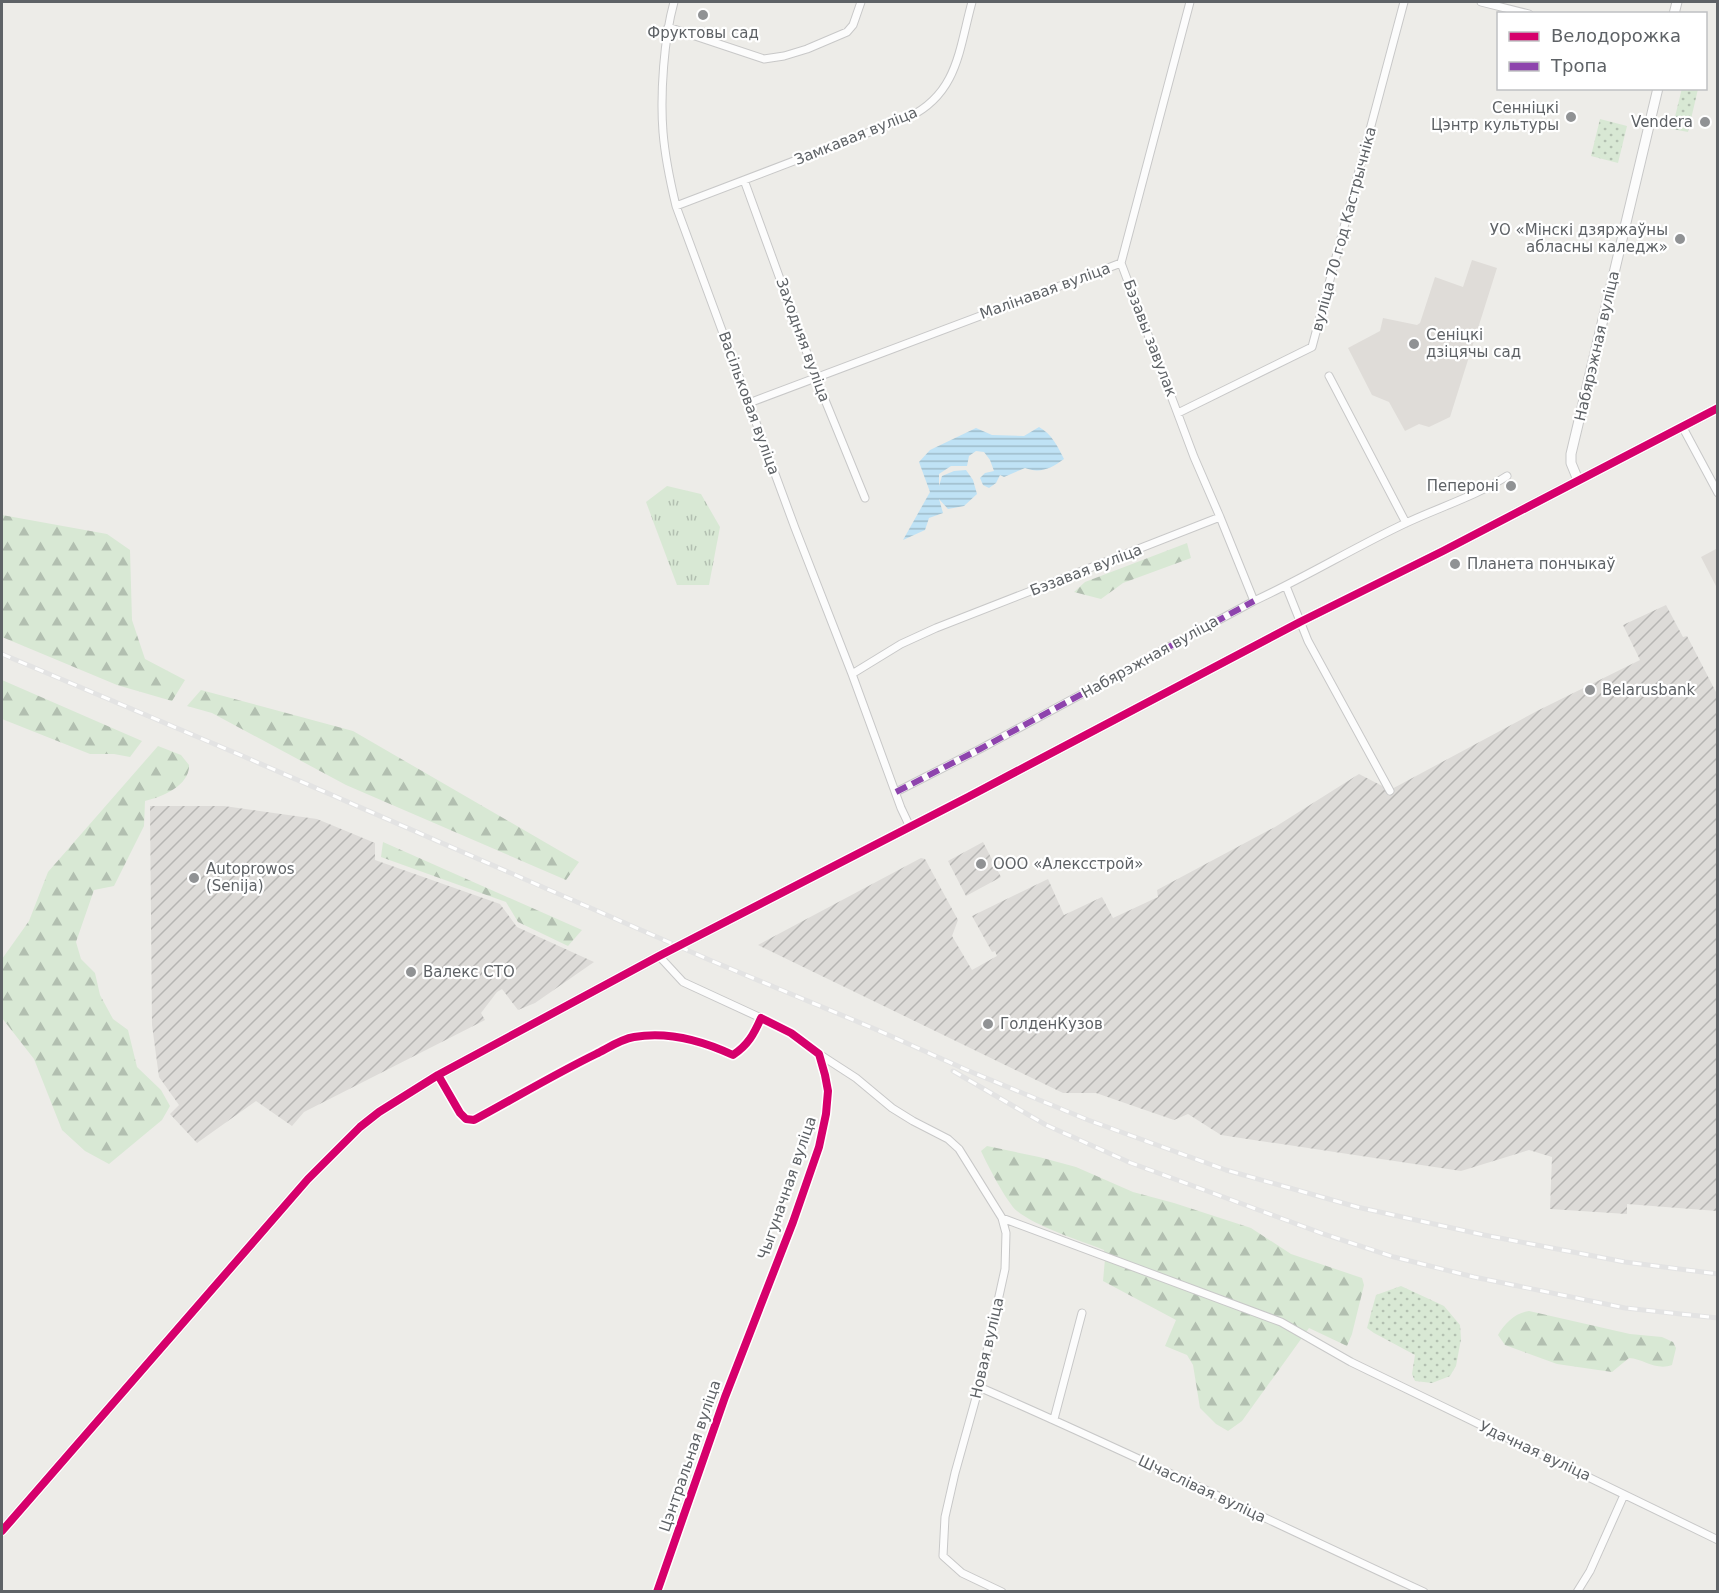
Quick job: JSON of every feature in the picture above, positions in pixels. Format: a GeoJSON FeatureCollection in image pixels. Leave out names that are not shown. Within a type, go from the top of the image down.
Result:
{"type":"FeatureCollection","features":[{"type":"Feature","properties":{"kind":"street","name":"Васільковая вуліца"},"geometry":{"type":"LineString","coordinates":[[674,2],[668,27],[663,85],[663,132],[676,206],[910,827]]}},
{"type":"Feature","properties":{"kind":"street"},"geometry":{"type":"LineString","coordinates":[[668,27],[764,59],[807,49],[847,32],[854,25],[861,2]]}},
{"type":"Feature","properties":{"kind":"street","name":"Замкавая вуліца"},"geometry":{"type":"LineString","coordinates":[[676,206],[924,110],[945,88],[953,72],[972,2]]}},
{"type":"Feature","properties":{"kind":"street","name":"Малінавая вуліца"},"geometry":{"type":"LineString","coordinates":[[749,403],[1121,263],[1190,2]]}},
{"type":"Feature","properties":{"kind":"street","name":"вуліца 70 год Кастрычніка"},"geometry":{"type":"LineString","coordinates":[[1178,413],[1312,347],[1404,2]]}},
{"type":"Feature","properties":{"kind":"street"},"geometry":{"type":"LineString","coordinates":[[1481,2],[1521,12]]}},
{"type":"Feature","properties":{"kind":"street","name":"Набярэжная вуліца"},"geometry":{"type":"LineString","coordinates":[[1578,480],[1571,463],[1573,447],[1658,90]]}},
{"type":"Feature","properties":{"kind":"street","name":"Заходняя вуліца"},"geometry":{"type":"LineString","coordinates":[[744,180],[816,378],[865,498]]}},
{"type":"Feature","properties":{"kind":"street","name":"Бэзавы завулак"},"geometry":{"type":"LineString","coordinates":[[1121,263],[1178,413]]}},
{"type":"Feature","properties":{"kind":"street"},"geometry":{"type":"LineString","coordinates":[[1329,376],[1406,524]]}},
{"type":"Feature","properties":{"kind":"street"},"geometry":{"type":"LineString","coordinates":[[2,1531],[308,1179],[360,1127],[379,1112],[438,1076],[659,956],[1300,622],[1443,551],[1718,408]]}},
{"type":"Feature","properties":{"kind":"street"},"geometry":{"type":"LineString","coordinates":[[1178,413],[1254,601]]}},
{"type":"Feature","properties":{"kind":"street"},"geometry":{"type":"LineString","coordinates":[[1682,426],[1718,493]]}},
{"type":"Feature","properties":{"kind":"street","name":"Набярэжная вуліца"},"geometry":{"type":"LineString","coordinates":[[896,792],[1254,601],[1406,524],[1493,485],[1507,476]]}},
{"type":"Feature","properties":{"kind":"street","name":"Бэзавая вуліца"},"geometry":{"type":"LineString","coordinates":[[852,674],[901,644],[936,628],[1220,517]]}},
{"type":"Feature","properties":{"kind":"street"},"geometry":{"type":"LineString","coordinates":[[1286,586],[1308,641],[1390,790]]}},
{"type":"Feature","properties":{"kind":"street"},"geometry":{"type":"LineString","coordinates":[[659,956],[683,982],[791,1033],[819,1054]]}},
{"type":"Feature","properties":{"kind":"street"},"geometry":{"type":"LineString","coordinates":[[438,1076],[460,1113],[466,1119],[474,1120],[630,1037],[658,1035],[689,1039],[733,1054],[750,1041],[761,1018]]}},
{"type":"Feature","properties":{"kind":"street","name":"Новая вуліца"},"geometry":{"type":"LineString","coordinates":[[819,1054],[856,1077],[892,1108],[948,1138],[959,1149],[1002,1218],[1006,1233],[1005,1269],[979,1387],[945,1518],[944,1556],[962,1573],[1002,1592]]}},
{"type":"Feature","properties":{"kind":"street","name":"Чыгуначная вуліца"},"geometry":{"type":"LineString","coordinates":[[750,1331],[793,1222],[819,1147],[828,1091],[819,1054]]}},
{"type":"Feature","properties":{"kind":"street","name":"Удачная вуліца"},"geometry":{"type":"LineString","coordinates":[[1002,1218],[1281,1322],[1351,1362],[1718,1540]]}},
{"type":"Feature","properties":{"kind":"street"},"geometry":{"type":"LineString","coordinates":[[1054,1419],[1082,1313]]}},
{"type":"Feature","properties":{"kind":"street","name":"Цэнтральная вуліца"},"geometry":{"type":"LineString","coordinates":[[657,1592],[750,1331]]}},
{"type":"Feature","properties":{"kind":"street","name":"Шчаслівая вуліца"},"geometry":{"type":"LineString","coordinates":[[979,1387],[1054,1419],[1424,1592]]}},
{"type":"Feature","properties":{"kind":"street"},"geometry":{"type":"LineString","coordinates":[[1577,1592],[1590,1571],[1624,1495]]}},
{"type":"Feature","properties":{"kind":"shaded area","name":"Сеніцкі дзіцячы сад"},"geometry":{"type":"Polygon","coordinates":[[[1472,260],[1497,268],[1450,417],[1429,427],[1419,424],[1405,431],[1389,402],[1372,395],[1348,348],[1380,331],[1383,318],[1417,325],[1420,323],[1435,277],[1463,287],[1472,260]]]}},
{"type":"Feature","properties":{"kind":"shaded area"},"geometry":{"type":"Polygon","coordinates":[[[1716,549],[1717,553],[1717,588],[1701,557],[1716,549]]]}},
{"type":"Feature","properties":{"kind":"shaded area"},"geometry":{"type":"Polygon","coordinates":[[[1666,605],[1683,637],[1687,636],[1717,694],[1717,1211],[1627,1204],[1627,1214],[1550,1209],[1552,1157],[1529,1150],[1461,1171],[1221,1135],[1188,1114],[1174,1120],[1096,1093],[1063,1093],[758,945],[921,858],[925,859],[958,920],[952,936],[972,970],[997,956],[995,951],[992,952],[972,916],[1048,879],[1064,915],[1102,897],[1113,918],[1158,897],[1157,890],[1275,827],[1359,774],[1390,790],[1537,711],[1640,660],[1623,625],[1666,605]]]}},
{"type":"Feature","properties":{"kind":"shaded area"},"geometry":{"type":"Polygon","coordinates":[[[150,806],[224,806],[317,819],[375,843],[375,860],[500,904],[517,927],[594,962],[535,1003],[518,1010],[502,989],[481,1013],[485,1020],[304,1112],[292,1126],[256,1101],[197,1143],[170,1114],[179,1105],[159,1077],[152,1025],[150,806]]]}},
{"type":"Feature","properties":{"kind":"shaded area"},"geometry":{"type":"Polygon","coordinates":[[[983,842],[1001,877],[966,896],[948,861],[983,842]]]}},
{"type":"Feature","properties":{"kind":"green space"},"geometry":{"type":"Polygon","coordinates":[[[1682,90],[1698,90],[1688,132],[1672,129],[1682,90]]]}},
{"type":"Feature","properties":{"kind":"green space"},"geometry":{"type":"Polygon","coordinates":[[[1600,119],[1627,126],[1618,163],[1591,156],[1600,119]]]}},
{"type":"Feature","properties":{"kind":"green space"},"geometry":{"type":"Polygon","coordinates":[[[667,486],[701,494],[720,527],[709,585],[677,585],[646,502],[667,486]]]}},
{"type":"Feature","properties":{"kind":"green space"},"geometry":{"type":"Polygon","coordinates":[[[2,515],[107,534],[130,550],[132,620],[145,659],[185,680],[172,701],[117,685],[2,637],[2,515]]]}},
{"type":"Feature","properties":{"kind":"green space"},"geometry":{"type":"Polygon","coordinates":[[[1187,543],[1191,558],[1123,583],[1101,599],[1074,592],[1085,582],[1187,543]]]}},
{"type":"Feature","properties":{"kind":"green space"},"geometry":{"type":"Polygon","coordinates":[[[2,680],[142,741],[130,757],[90,754],[2,719],[2,680]]]}},
{"type":"Feature","properties":{"kind":"green space"},"geometry":{"type":"Polygon","coordinates":[[[201,690],[353,731],[579,862],[566,880],[346,785],[212,713],[187,706],[201,690]]]}},
{"type":"Feature","properties":{"kind":"green space"},"geometry":{"type":"Polygon","coordinates":[[[158,746],[181,755],[189,765],[188,772],[174,789],[145,801],[144,826],[114,886],[94,890],[76,942],[81,959],[95,973],[100,995],[113,1019],[128,1030],[137,1067],[161,1090],[170,1106],[162,1120],[109,1164],[85,1151],[62,1130],[34,1059],[2,1018],[2,959],[29,921],[48,872],[158,746]]]}},
{"type":"Feature","properties":{"kind":"green space"},"geometry":{"type":"Polygon","coordinates":[[[383,842],[582,930],[568,946],[518,922],[506,902],[381,857],[383,842]]]}},
{"type":"Feature","properties":{"kind":"green space"},"geometry":{"type":"Polygon","coordinates":[[[987,1146],[1076,1167],[1133,1192],[1251,1228],[1291,1254],[1362,1278],[1364,1285],[1347,1346],[1309,1328],[1242,1421],[1228,1431],[1216,1424],[1200,1408],[1193,1365],[1187,1355],[1165,1346],[1176,1320],[1103,1281],[1104,1250],[1047,1228],[1017,1211],[992,1174],[981,1151],[987,1146]]]}},
{"type":"Feature","properties":{"kind":"green space"},"geometry":{"type":"Polygon","coordinates":[[[1401,1286],[1444,1306],[1460,1325],[1461,1339],[1456,1366],[1450,1376],[1432,1383],[1415,1381],[1412,1374],[1415,1355],[1367,1328],[1376,1295],[1401,1286]]]}},
{"type":"Feature","properties":{"kind":"green space"},"geometry":{"type":"Polygon","coordinates":[[[1529,1311],[1630,1334],[1662,1337],[1673,1342],[1676,1348],[1672,1365],[1661,1367],[1629,1358],[1612,1372],[1557,1364],[1505,1345],[1498,1335],[1515,1316],[1529,1311]]]}},
{"type":"Feature","properties":{"kind":"water"},"geometry":{"type":"Polygon","coordinates":[[[1039,427],[1051,437],[1064,459],[1046,469],[1025,468],[1004,477],[1000,475],[996,483],[989,488],[983,485],[980,478],[985,473],[994,471],[984,452],[976,451],[969,456],[967,466],[951,466],[939,474],[939,486],[942,476],[954,471],[966,470],[973,480],[977,494],[964,506],[948,509],[939,499],[943,513],[929,518],[925,530],[903,540],[930,492],[919,462],[930,450],[976,428],[992,435],[1024,436],[1039,427]]]}},
{"type":"Feature","properties":{"kind":"railway"},"geometry":{"type":"LineString","coordinates":[[2,654],[969,1071],[1088,1120],[1226,1170],[1357,1207],[1484,1235],[1625,1262],[1718,1274]]}},
{"type":"Feature","properties":{"kind":"railway"},"geometry":{"type":"LineString","coordinates":[[953,1071],[1046,1125],[1131,1163],[1321,1233],[1394,1257],[1474,1277],[1625,1308],[1718,1318]]}},
{"type":"Feature","properties":{"kind":"marked path"},"geometry":{"type":"LineString","coordinates":[[896,792],[1254,601]]}},
{"type":"Feature","properties":{"kind":"cycle path"},"geometry":{"type":"LineString","coordinates":[[2,1531],[308,1179],[360,1127],[379,1112],[438,1075],[659,956],[1300,622],[1443,551],[1718,408]]}},
{"type":"Feature","properties":{"kind":"cycle path"},"geometry":{"type":"LineString","coordinates":[[438,1075],[460,1113],[466,1119],[474,1120],[615,1044],[634,1037],[660,1035],[685,1038],[733,1055],[750,1039],[761,1018],[791,1033],[819,1054],[828,1091],[819,1147],[793,1222],[725,1397],[657,1592]]}},
{"type":"Feature","properties":{"kind":"place","name":"Фруктовы сад"},"geometry":{"type":"Point","coordinates":[703,15]}},
{"type":"Feature","properties":{"kind":"place","name":"Сенніцкі Цэнтр культуры"},"geometry":{"type":"Point","coordinates":[1571,117]}},
{"type":"Feature","properties":{"kind":"place","name":"Vendera"},"geometry":{"type":"Point","coordinates":[1705,122]}},
{"type":"Feature","properties":{"kind":"place","name":"УО «Мінскі дзяржаўны абласны каледж»"},"geometry":{"type":"Point","coordinates":[1680,239]}},
{"type":"Feature","properties":{"kind":"place","name":"Сеніцкі дзіцячы сад"},"geometry":{"type":"Point","coordinates":[1414,344]}},
{"type":"Feature","properties":{"kind":"place","name":"Пепероні"},"geometry":{"type":"Point","coordinates":[1511,486]}},
{"type":"Feature","properties":{"kind":"place","name":"Планета пончыкаў"},"geometry":{"type":"Point","coordinates":[1455,564]}},
{"type":"Feature","properties":{"kind":"place","name":"Belarusbank"},"geometry":{"type":"Point","coordinates":[1590,690]}},
{"type":"Feature","properties":{"kind":"place","name":"ООО «Алексстрой»"},"geometry":{"type":"Point","coordinates":[981,864]}},
{"type":"Feature","properties":{"kind":"place","name":"Autoprowos (Senija)"},"geometry":{"type":"Point","coordinates":[194,878]}},
{"type":"Feature","properties":{"kind":"place","name":"Валекс СТО"},"geometry":{"type":"Point","coordinates":[411,972]}},
{"type":"Feature","properties":{"kind":"place","name":"ГолденКузов"},"geometry":{"type":"Point","coordinates":[988,1024]}}]}
